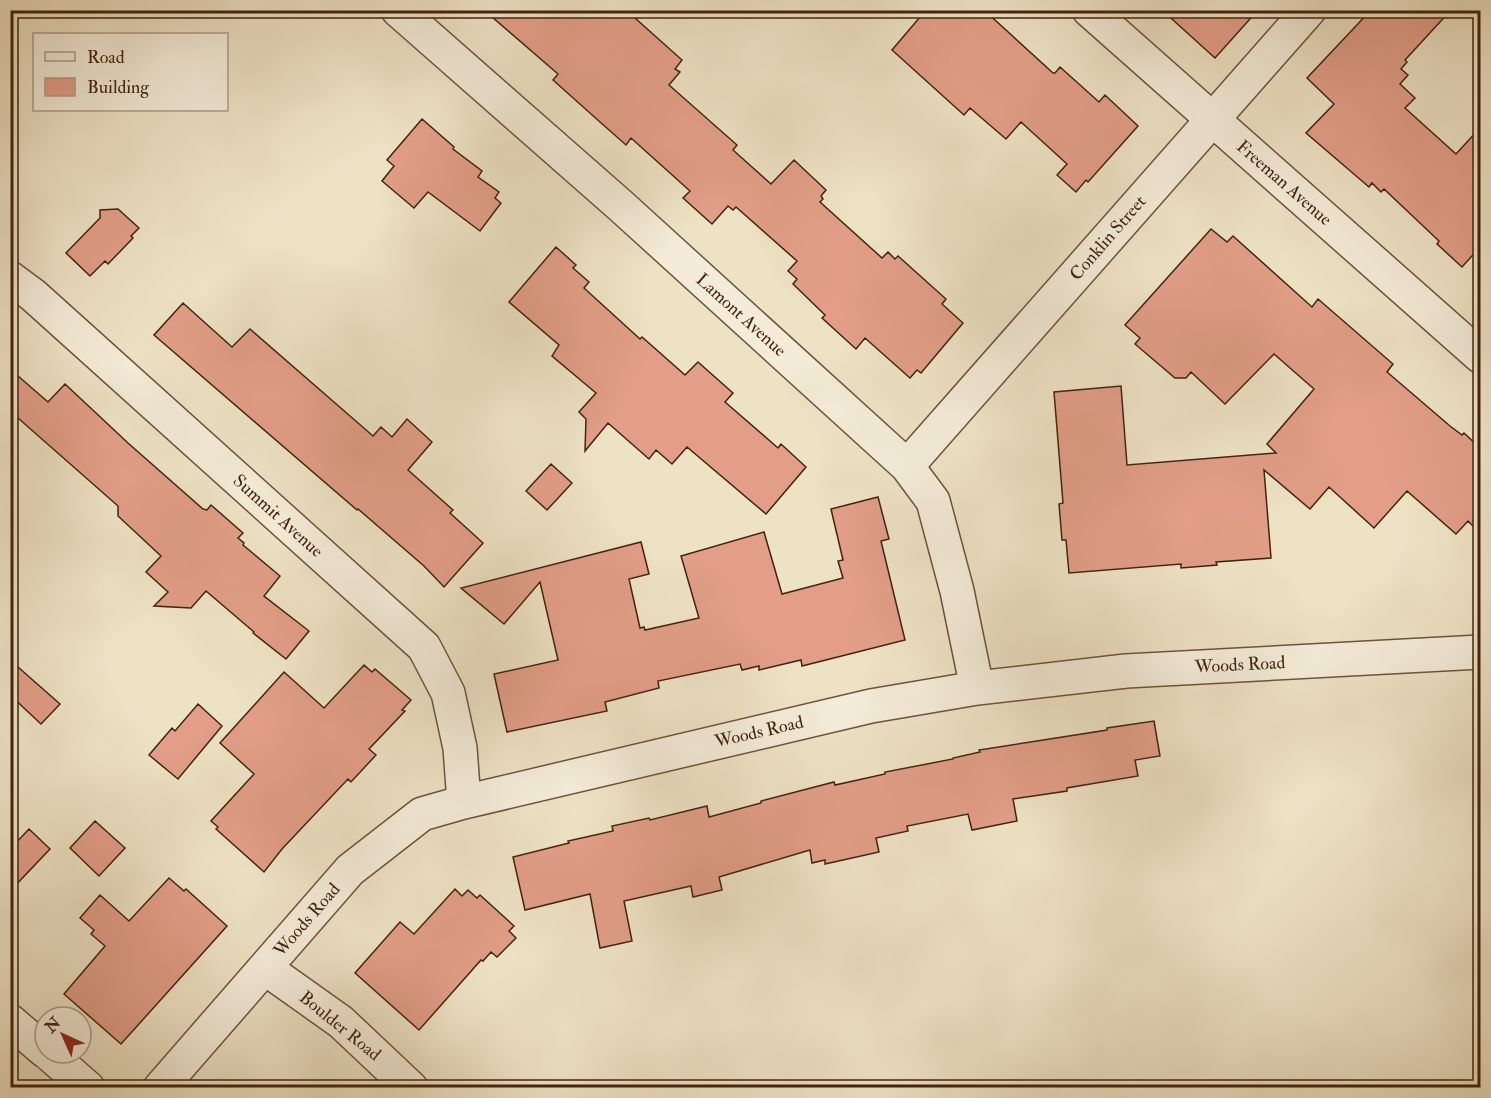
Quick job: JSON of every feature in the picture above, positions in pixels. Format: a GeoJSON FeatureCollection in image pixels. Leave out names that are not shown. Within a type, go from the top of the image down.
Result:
{"type":"FeatureCollection","features":[{"type":"Feature","properties":{"kind":"street","name":"Lamont Avenue"},"geometry":{"type":"LineString","coordinates":[[398,10],[621,206],[907,466],[933,501],[957,591],[977,688]]}},
{"type":"Feature","properties":{"kind":"street","name":"Freeman Avenue"},"geometry":{"type":"LineString","coordinates":[[1089,10],[1480,356]]}},
{"type":"Feature","properties":{"kind":"street","name":"Conklin Street"},"geometry":{"type":"LineString","coordinates":[[907,466],[1309,10]]}},
{"type":"Feature","properties":{"kind":"street","name":"Summit Avenue"},"geometry":{"type":"LineString","coordinates":[[10,278],[33,295],[424,647],[448,693],[460,748],[464,802]]}},
{"type":"Feature","properties":{"kind":"street","name":"Woods Road"},"geometry":{"type":"LineString","coordinates":[[160,1088],[350,870],[422,814],[464,802],[871,706],[977,688],[1126,671],[1480,652]]}},
{"type":"Feature","properties":{"kind":"street","name":"Boulder Road"},"geometry":{"type":"LineString","coordinates":[[265,968],[341,1022],[411,1088]]}},
{"type":"Feature","properties":{"kind":"street"},"geometry":{"type":"LineString","coordinates":[[10,1021],[33,1041]]}},
{"type":"Feature","properties":{"kind":"street"},"geometry":{"type":"LineString","coordinates":[[61,1065],[88,1088]]}},
{"type":"Feature","properties":{"kind":"building"},"geometry":{"type":"Polygon","coordinates":[[[484,10],[626,10],[682,60],[675,69],[680,72],[669,85],[737,145],[733,150],[771,184],[794,160],[826,190],[820,202],[882,258],[888,252],[895,259],[898,256],[946,299],[942,304],[963,323],[921,373],[917,370],[910,378],[865,338],[856,349],[822,318],[825,315],[793,284],[797,279],[788,271],[797,261],[736,207],[733,210],[728,206],[712,224],[683,198],[690,191],[631,138],[626,145],[553,80],[558,74],[484,10]]]}},
{"type":"Feature","properties":{"kind":"building"},"geometry":{"type":"Polygon","coordinates":[[[926,10],[984,10],[1053,73],[1060,67],[1099,102],[1105,95],[1138,126],[1088,182],[1086,180],[1076,192],[1057,175],[1067,164],[1021,122],[1006,139],[970,108],[964,115],[892,50],[926,10]]]}},
{"type":"Feature","properties":{"kind":"building"},"geometry":{"type":"Polygon","coordinates":[[[1162,10],[1258,10],[1215,58],[1162,10]]]}},
{"type":"Feature","properties":{"kind":"building"},"geometry":{"type":"Polygon","coordinates":[[[1371,10],[1451,10],[1405,60],[1407,62],[1401,69],[1408,75],[1400,84],[1415,98],[1405,108],[1456,154],[1480,128],[1480,247],[1462,267],[1437,244],[1439,241],[1384,189],[1381,192],[1372,183],[1369,187],[1306,133],[1334,104],[1307,78],[1371,10]]]}},
{"type":"Feature","properties":{"kind":"building"},"geometry":{"type":"Polygon","coordinates":[[[422,119],[454,147],[453,149],[482,171],[478,177],[499,192],[495,198],[501,203],[480,231],[428,192],[414,208],[382,181],[394,166],[387,160],[422,119]]]}},
{"type":"Feature","properties":{"kind":"building"},"geometry":{"type":"Polygon","coordinates":[[[118,209],[139,228],[131,236],[133,238],[108,264],[105,261],[90,276],[66,253],[100,218],[100,210],[118,209]]]}},
{"type":"Feature","properties":{"kind":"building"},"geometry":{"type":"Polygon","coordinates":[[[1211,229],[1227,242],[1233,236],[1312,307],[1318,299],[1393,364],[1387,372],[1450,426],[1462,435],[1464,433],[1480,448],[1480,533],[1468,521],[1456,534],[1407,491],[1374,528],[1329,487],[1310,509],[1264,470],[1271,558],[1216,562],[1217,565],[1181,568],[1181,564],[1069,573],[1066,540],[1062,540],[1059,504],[1063,503],[1054,392],[1121,386],[1127,465],[1276,453],[1267,444],[1314,389],[1274,354],[1225,404],[1191,372],[1186,378],[1175,378],[1135,344],[1140,338],[1125,325],[1211,229]]]}},
{"type":"Feature","properties":{"kind":"building"},"geometry":{"type":"Polygon","coordinates":[[[556,247],[576,265],[573,268],[589,282],[584,288],[640,339],[642,337],[685,375],[698,362],[733,393],[725,402],[778,448],[781,444],[806,467],[766,514],[687,447],[672,464],[656,450],[649,459],[608,423],[585,451],[586,419],[579,412],[596,393],[552,356],[559,345],[509,302],[556,247]]]}},
{"type":"Feature","properties":{"kind":"building"},"geometry":{"type":"Polygon","coordinates":[[[183,303],[232,347],[250,329],[373,436],[381,427],[392,437],[407,419],[432,442],[408,470],[453,510],[450,513],[483,543],[444,587],[424,566],[154,335],[183,303]]]}},
{"type":"Feature","properties":{"kind":"building"},"geometry":{"type":"Polygon","coordinates":[[[10,369],[48,402],[65,384],[203,509],[207,510],[211,505],[243,533],[238,538],[244,543],[243,545],[280,576],[264,596],[309,631],[286,659],[206,591],[191,608],[154,606],[168,592],[146,572],[161,556],[118,516],[118,506],[10,411],[10,369]]]}},
{"type":"Feature","properties":{"kind":"building"},"geometry":{"type":"Polygon","coordinates":[[[551,464],[572,483],[547,510],[526,491],[551,464]]]}},
{"type":"Feature","properties":{"kind":"building"},"geometry":{"type":"Polygon","coordinates":[[[878,497],[889,539],[881,541],[905,640],[802,666],[801,660],[759,670],[759,666],[742,670],[740,664],[658,681],[659,688],[605,702],[607,711],[507,732],[494,674],[558,660],[540,582],[504,624],[461,588],[641,542],[649,574],[629,579],[640,628],[644,627],[645,630],[699,618],[681,556],[764,532],[782,594],[843,578],[838,561],[843,560],[831,509],[878,497]]]}},
{"type":"Feature","properties":{"kind":"building"},"geometry":{"type":"Polygon","coordinates":[[[10,660],[60,704],[41,724],[10,695],[10,660]]]}},
{"type":"Feature","properties":{"kind":"building"},"geometry":{"type":"Polygon","coordinates":[[[364,665],[372,672],[375,669],[411,700],[402,710],[405,711],[369,749],[376,755],[351,782],[348,779],[282,849],[264,872],[216,829],[218,827],[211,821],[254,774],[220,743],[284,672],[324,708],[364,665]]]}},
{"type":"Feature","properties":{"kind":"building"},"geometry":{"type":"Polygon","coordinates":[[[198,704],[222,726],[178,779],[149,755],[172,728],[175,731],[198,704]]]}},
{"type":"Feature","properties":{"kind":"building"},"geometry":{"type":"Polygon","coordinates":[[[1154,721],[1160,756],[1135,760],[1138,776],[1067,788],[1067,791],[1013,799],[1017,821],[972,830],[968,814],[907,826],[908,831],[876,838],[879,852],[825,864],[825,860],[812,863],[810,850],[719,877],[722,890],[693,897],[691,886],[624,901],[632,941],[600,948],[590,894],[525,910],[513,857],[613,831],[612,826],[649,818],[650,820],[707,806],[709,817],[834,782],[835,785],[885,774],[885,772],[953,759],[980,752],[979,750],[1154,721]]]}},
{"type":"Feature","properties":{"kind":"building"},"geometry":{"type":"Polygon","coordinates":[[[95,821],[125,848],[99,876],[70,848],[95,821]]]}},
{"type":"Feature","properties":{"kind":"building"},"geometry":{"type":"Polygon","coordinates":[[[29,829],[50,849],[10,891],[10,849],[29,829]]]}},
{"type":"Feature","properties":{"kind":"building"},"geometry":{"type":"Polygon","coordinates":[[[169,878],[184,891],[186,889],[227,926],[121,1044],[93,1019],[93,1005],[77,1005],[64,994],[105,946],[91,934],[94,930],[80,918],[100,895],[129,921],[169,878]]]}},
{"type":"Feature","properties":{"kind":"building"},"geometry":{"type":"Polygon","coordinates":[[[455,889],[462,896],[468,890],[477,898],[480,895],[514,926],[509,931],[516,938],[497,957],[491,952],[483,961],[481,960],[419,1030],[355,973],[400,922],[414,934],[455,889]]]}}]}
